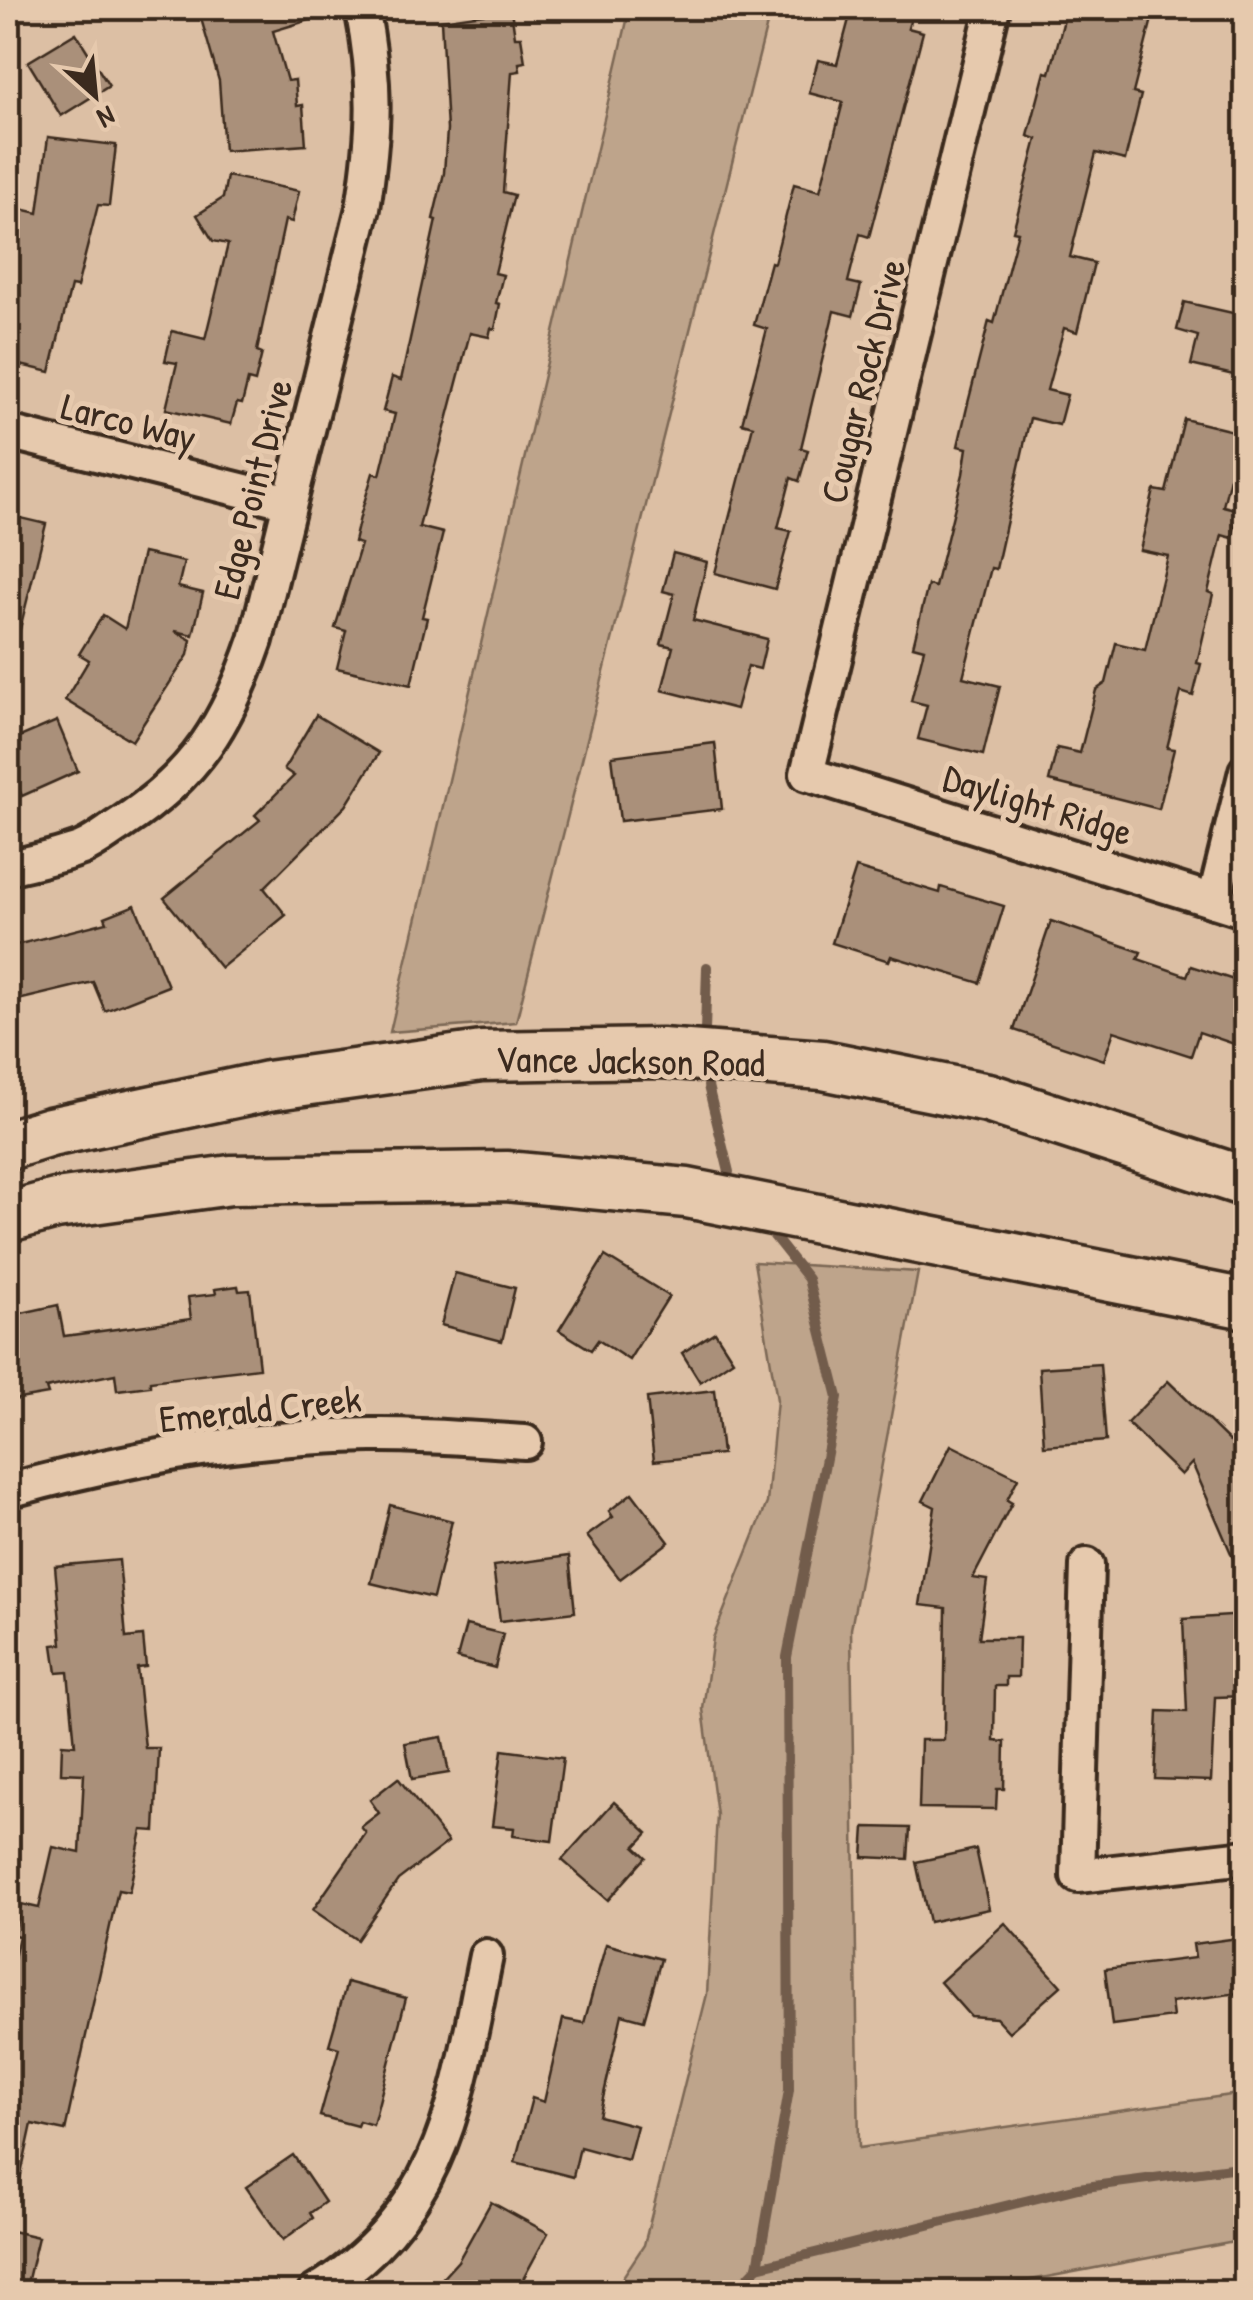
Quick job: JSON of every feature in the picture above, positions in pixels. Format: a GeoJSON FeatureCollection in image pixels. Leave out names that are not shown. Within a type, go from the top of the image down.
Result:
{"type":"FeatureCollection","features":[{"type":"Feature","properties":{"kind":"main road","name":"Vance Jackson Road"},"geometry":{"type":"LineString","coordinates":[[8,1145],[50,1132],[268,1086],[482,1056],[661,1053],[824,1066],[988,1098],[1246,1182]]}},
{"type":"Feature","properties":{"kind":"main road"},"geometry":{"type":"LineString","coordinates":[[8,1217],[56,1204],[232,1180],[506,1176],[687,1192],[1246,1304]]}},
{"type":"Feature","properties":{"kind":"street","name":"Edge Point Drive"},"geometry":{"type":"LineString","coordinates":[[8,868],[86,846],[166,791],[207,745],[238,692],[256,640],[363,208],[374,140],[373,64],[362,8]]}},
{"type":"Feature","properties":{"kind":"street","name":"Cougar Rock Drive"},"geometry":{"type":"LineString","coordinates":[[807,774],[994,8]]}},
{"type":"Feature","properties":{"kind":"street","name":"Larco Way"},"geometry":{"type":"LineString","coordinates":[[8,432],[289,502]]}},
{"type":"Feature","properties":{"kind":"street"},"geometry":{"type":"LineString","coordinates":[[1214,901],[1246,771]]}},
{"type":"Feature","properties":{"kind":"street","name":"Daylight Ridge"},"geometry":{"type":"LineString","coordinates":[[807,774],[1246,911]]}},
{"type":"Feature","properties":{"kind":"street","name":"Emerald Creek"},"geometry":{"type":"LineString","coordinates":[[8,1491],[80,1470],[232,1445],[371,1435],[524,1442]]}},
{"type":"Feature","properties":{"kind":"street"},"geometry":{"type":"LineString","coordinates":[[1087,1564],[1078,1876],[1246,1858]]}},
{"type":"Feature","properties":{"kind":"street"},"geometry":{"type":"LineString","coordinates":[[315,2292],[374,2249],[429,2176],[456,2106],[486,1956]]}},
{"type":"Feature","properties":{"kind":"shaded area"},"geometry":{"type":"Polygon","coordinates":[[[630,8],[771,8],[516,1022],[390,1032],[630,8]]]}},
{"type":"Feature","properties":{"kind":"shaded area"},"geometry":{"type":"Polygon","coordinates":[[[754,1262],[918,1272],[851,1629],[859,2148],[1245,2093],[1245,2240],[967,2292],[613,2292],[644,2245],[707,1994],[717,1815],[703,1709],[713,1638],[767,1503],[777,1400],[754,1262]]]}},
{"type":"Feature","properties":{"kind":"building"},"geometry":{"type":"Polygon","coordinates":[[[198,8],[328,8],[329,14],[273,31],[287,81],[295,80],[297,106],[303,105],[306,145],[224,151],[219,81],[198,8]]]}},
{"type":"Feature","properties":{"kind":"building"},"geometry":{"type":"Polygon","coordinates":[[[852,8],[914,8],[908,28],[923,32],[869,237],[860,234],[848,282],[861,285],[853,316],[834,311],[801,448],[808,450],[799,481],[791,478],[778,528],[791,531],[775,589],[715,573],[753,426],[742,423],[767,329],[754,325],[771,262],[774,263],[794,184],[820,191],[843,102],[809,93],[818,60],[837,64],[852,8]]]}},
{"type":"Feature","properties":{"kind":"building"},"geometry":{"type":"Polygon","coordinates":[[[1067,8],[1154,11],[1133,93],[1141,95],[1125,160],[1096,153],[1070,257],[1094,263],[1077,332],[1064,328],[1047,390],[1067,395],[1059,425],[1030,418],[996,569],[991,568],[963,677],[1000,686],[983,755],[918,739],[927,705],[911,701],[924,649],[913,646],[928,585],[935,587],[963,474],[967,448],[958,446],[989,321],[994,323],[1018,232],[1013,231],[1037,139],[1028,136],[1067,8]]]}},
{"type":"Feature","properties":{"kind":"building"},"geometry":{"type":"Polygon","coordinates":[[[511,10],[515,37],[521,37],[525,62],[519,63],[520,71],[512,72],[503,192],[514,195],[495,273],[503,275],[496,303],[500,304],[495,329],[491,328],[489,337],[470,333],[419,527],[443,533],[422,617],[427,618],[411,685],[337,668],[346,631],[335,628],[361,544],[354,542],[361,513],[373,473],[380,475],[395,414],[383,411],[392,377],[401,380],[436,220],[433,219],[444,173],[447,130],[441,20],[511,10]]]}},
{"type":"Feature","properties":{"kind":"building"},"geometry":{"type":"Polygon","coordinates":[[[76,33],[109,86],[61,116],[28,62],[76,33]]]}},
{"type":"Feature","properties":{"kind":"building"},"geometry":{"type":"Polygon","coordinates":[[[48,137],[116,145],[109,206],[98,205],[77,287],[71,286],[50,372],[8,362],[8,233],[15,235],[21,209],[38,213],[48,137]]]}},
{"type":"Feature","properties":{"kind":"building"},"geometry":{"type":"Polygon","coordinates":[[[227,176],[299,191],[292,222],[285,220],[257,351],[262,353],[255,382],[248,380],[242,404],[237,403],[231,424],[166,409],[177,363],[165,361],[172,331],[205,339],[228,244],[213,241],[197,215],[223,198],[227,176]]]}},
{"type":"Feature","properties":{"kind":"building"},"geometry":{"type":"Polygon","coordinates":[[[1184,302],[1246,316],[1246,378],[1191,365],[1198,336],[1177,330],[1184,302]]]}},
{"type":"Feature","properties":{"kind":"building"},"geometry":{"type":"Polygon","coordinates":[[[1184,419],[1241,433],[1223,506],[1239,510],[1232,538],[1222,535],[1208,592],[1213,594],[1197,663],[1201,664],[1193,696],[1181,692],[1167,748],[1174,749],[1159,809],[1049,781],[1057,748],[1080,753],[1096,690],[1106,683],[1116,643],[1145,650],[1168,556],[1140,550],[1154,490],[1166,492],[1184,419]]]}},
{"type":"Feature","properties":{"kind":"building"},"geometry":{"type":"Polygon","coordinates":[[[8,515],[46,524],[17,641],[8,639],[8,515]]]}},
{"type":"Feature","properties":{"kind":"building"},"geometry":{"type":"Polygon","coordinates":[[[143,553],[184,562],[178,587],[203,593],[193,635],[175,631],[191,640],[188,655],[132,741],[65,700],[89,660],[79,654],[103,615],[125,629],[143,553]]]}},
{"type":"Feature","properties":{"kind":"building"},"geometry":{"type":"Polygon","coordinates":[[[673,553],[707,562],[693,620],[767,639],[760,669],[748,666],[736,709],[662,690],[673,647],[661,644],[674,594],[663,591],[673,553]]]}},
{"type":"Feature","properties":{"kind":"building"},"geometry":{"type":"Polygon","coordinates":[[[316,715],[379,753],[346,806],[264,888],[286,915],[221,968],[164,898],[260,820],[255,815],[294,776],[284,769],[316,715]]]}},
{"type":"Feature","properties":{"kind":"building"},"geometry":{"type":"Polygon","coordinates":[[[57,721],[78,771],[22,796],[8,763],[8,742],[57,721]]]}},
{"type":"Feature","properties":{"kind":"building"},"geometry":{"type":"Polygon","coordinates":[[[715,743],[722,809],[620,821],[612,756],[715,743]]]}},
{"type":"Feature","properties":{"kind":"building"},"geometry":{"type":"Polygon","coordinates":[[[856,868],[940,893],[941,887],[1004,906],[980,983],[832,943],[856,868]]]}},
{"type":"Feature","properties":{"kind":"building"},"geometry":{"type":"Polygon","coordinates":[[[135,905],[168,986],[105,1011],[93,982],[14,1001],[8,975],[8,947],[107,922],[105,917],[135,905]]]}},
{"type":"Feature","properties":{"kind":"building"},"geometry":{"type":"Polygon","coordinates":[[[1051,921],[1141,952],[1138,959],[1187,976],[1191,966],[1246,984],[1246,1048],[1199,1032],[1191,1056],[1114,1031],[1104,1060],[1014,1030],[1051,921]]]}},
{"type":"Feature","properties":{"kind":"building"},"geometry":{"type":"Polygon","coordinates":[[[605,1256],[669,1296],[629,1360],[598,1340],[591,1350],[559,1330],[605,1256]]]}},
{"type":"Feature","properties":{"kind":"building"},"geometry":{"type":"Polygon","coordinates":[[[455,1273],[515,1288],[502,1341],[441,1325],[455,1273]]]}},
{"type":"Feature","properties":{"kind":"building"},"geometry":{"type":"Polygon","coordinates":[[[238,1286],[239,1291],[250,1290],[259,1368],[150,1381],[150,1386],[117,1390],[115,1374],[46,1388],[48,1394],[13,1400],[8,1373],[8,1316],[58,1305],[64,1336],[191,1319],[188,1297],[216,1294],[215,1289],[238,1286]]]}},
{"type":"Feature","properties":{"kind":"building"},"geometry":{"type":"Polygon","coordinates":[[[715,1332],[733,1360],[700,1382],[682,1353],[715,1332]]]}},
{"type":"Feature","properties":{"kind":"building"},"geometry":{"type":"Polygon","coordinates":[[[1100,1364],[1106,1441],[1044,1446],[1039,1368],[1100,1364]]]}},
{"type":"Feature","properties":{"kind":"building"},"geometry":{"type":"Polygon","coordinates":[[[1168,1381],[1246,1457],[1246,1588],[1192,1463],[1181,1475],[1127,1423],[1168,1381]]]}},
{"type":"Feature","properties":{"kind":"building"},"geometry":{"type":"Polygon","coordinates":[[[715,1390],[722,1454],[654,1461],[647,1398],[715,1390]]]}},
{"type":"Feature","properties":{"kind":"building"},"geometry":{"type":"Polygon","coordinates":[[[951,1445],[1018,1478],[1007,1500],[1012,1503],[973,1578],[987,1580],[979,1638],[1019,1638],[1018,1677],[1006,1677],[1006,1686],[995,1686],[994,1741],[1005,1742],[1004,1789],[997,1789],[996,1809],[919,1808],[921,1740],[944,1740],[946,1608],[920,1605],[935,1507],[923,1501],[951,1445]]]}},
{"type":"Feature","properties":{"kind":"building"},"geometry":{"type":"Polygon","coordinates":[[[632,1493],[669,1542],[620,1579],[587,1536],[613,1517],[609,1511],[632,1493]]]}},
{"type":"Feature","properties":{"kind":"building"},"geometry":{"type":"Polygon","coordinates":[[[390,1505],[452,1521],[433,1598],[371,1583],[390,1505]]]}},
{"type":"Feature","properties":{"kind":"building"},"geometry":{"type":"Polygon","coordinates":[[[569,1556],[575,1612],[500,1621],[493,1566],[569,1556]]]}},
{"type":"Feature","properties":{"kind":"building"},"geometry":{"type":"Polygon","coordinates":[[[119,1560],[126,1638],[143,1636],[146,1667],[137,1668],[145,1748],[159,1748],[155,1831],[142,1830],[129,1892],[118,1890],[65,2131],[32,2124],[19,2184],[8,2183],[8,1986],[19,1936],[14,1935],[21,1904],[39,1908],[53,1847],[80,1853],[84,1774],[61,1773],[62,1744],[75,1745],[68,1672],[57,1673],[53,1645],[62,1644],[55,1566],[119,1560]]]}},
{"type":"Feature","properties":{"kind":"building"},"geometry":{"type":"Polygon","coordinates":[[[1246,1615],[1246,1696],[1215,1697],[1211,1781],[1155,1779],[1158,1711],[1187,1712],[1183,1619],[1246,1615]]]}},
{"type":"Feature","properties":{"kind":"building"},"geometry":{"type":"Polygon","coordinates":[[[466,1625],[503,1634],[495,1668],[457,1658],[466,1625]]]}},
{"type":"Feature","properties":{"kind":"building"},"geometry":{"type":"Polygon","coordinates":[[[442,1737],[449,1773],[412,1779],[405,1743],[442,1737]]]}},
{"type":"Feature","properties":{"kind":"building"},"geometry":{"type":"Polygon","coordinates":[[[502,1750],[563,1758],[552,1841],[513,1836],[514,1828],[492,1826],[502,1750]]]}},
{"type":"Feature","properties":{"kind":"building"},"geometry":{"type":"Polygon","coordinates":[[[398,1778],[448,1842],[398,1880],[357,1940],[313,1910],[366,1833],[361,1827],[379,1813],[370,1800],[398,1778]]]}},
{"type":"Feature","properties":{"kind":"building"},"geometry":{"type":"Polygon","coordinates":[[[614,1802],[648,1833],[635,1847],[646,1857],[608,1900],[562,1860],[614,1802]]]}},
{"type":"Feature","properties":{"kind":"building"},"geometry":{"type":"Polygon","coordinates":[[[865,1827],[910,1828],[908,1859],[863,1857],[865,1827]]]}},
{"type":"Feature","properties":{"kind":"building"},"geometry":{"type":"Polygon","coordinates":[[[976,1849],[989,1909],[929,1922],[916,1862],[976,1849]]]}},
{"type":"Feature","properties":{"kind":"building"},"geometry":{"type":"Polygon","coordinates":[[[1005,1923],[1061,1986],[1009,2032],[996,2018],[970,2016],[940,1982],[1005,1923]]]}},
{"type":"Feature","properties":{"kind":"building"},"geometry":{"type":"Polygon","coordinates":[[[1246,1937],[1246,1992],[1171,2002],[1173,2017],[1112,2025],[1105,1969],[1195,1958],[1193,1944],[1246,1937]]]}},
{"type":"Feature","properties":{"kind":"building"},"geometry":{"type":"Polygon","coordinates":[[[606,1944],[661,1959],[644,2020],[622,2014],[599,2116],[637,2126],[628,2160],[580,2147],[573,2177],[515,2162],[532,2098],[544,2102],[563,2019],[584,2023],[606,1944]]]}},
{"type":"Feature","properties":{"kind":"building"},"geometry":{"type":"Polygon","coordinates":[[[347,1982],[406,1998],[373,2125],[359,2121],[357,2126],[320,2116],[339,2048],[329,2045],[347,1982]]]}},
{"type":"Feature","properties":{"kind":"building"},"geometry":{"type":"Polygon","coordinates":[[[293,2155],[325,2202],[310,2213],[313,2218],[283,2240],[246,2187],[293,2155]]]}},
{"type":"Feature","properties":{"kind":"building"},"geometry":{"type":"Polygon","coordinates":[[[491,2202],[548,2233],[516,2292],[430,2292],[458,2261],[491,2202]]]}},
{"type":"Feature","properties":{"kind":"building"},"geometry":{"type":"Polygon","coordinates":[[[8,2230],[38,2237],[25,2292],[8,2292],[8,2230]]]}},
{"type":"Feature","properties":{"kind":"waterway"},"geometry":{"type":"LineString","coordinates":[[705,1031],[707,967]]}},
{"type":"Feature","properties":{"kind":"waterway"},"geometry":{"type":"LineString","coordinates":[[708,1086],[729,1172]]}},
{"type":"Feature","properties":{"kind":"waterway"},"geometry":{"type":"LineString","coordinates":[[734,2292],[758,2267],[789,2090],[787,1657],[838,1397],[808,1279],[773,1235]]}},
{"type":"Feature","properties":{"kind":"waterway"},"geometry":{"type":"LineString","coordinates":[[758,2267],[1078,2188],[1246,2166]]}}]}
